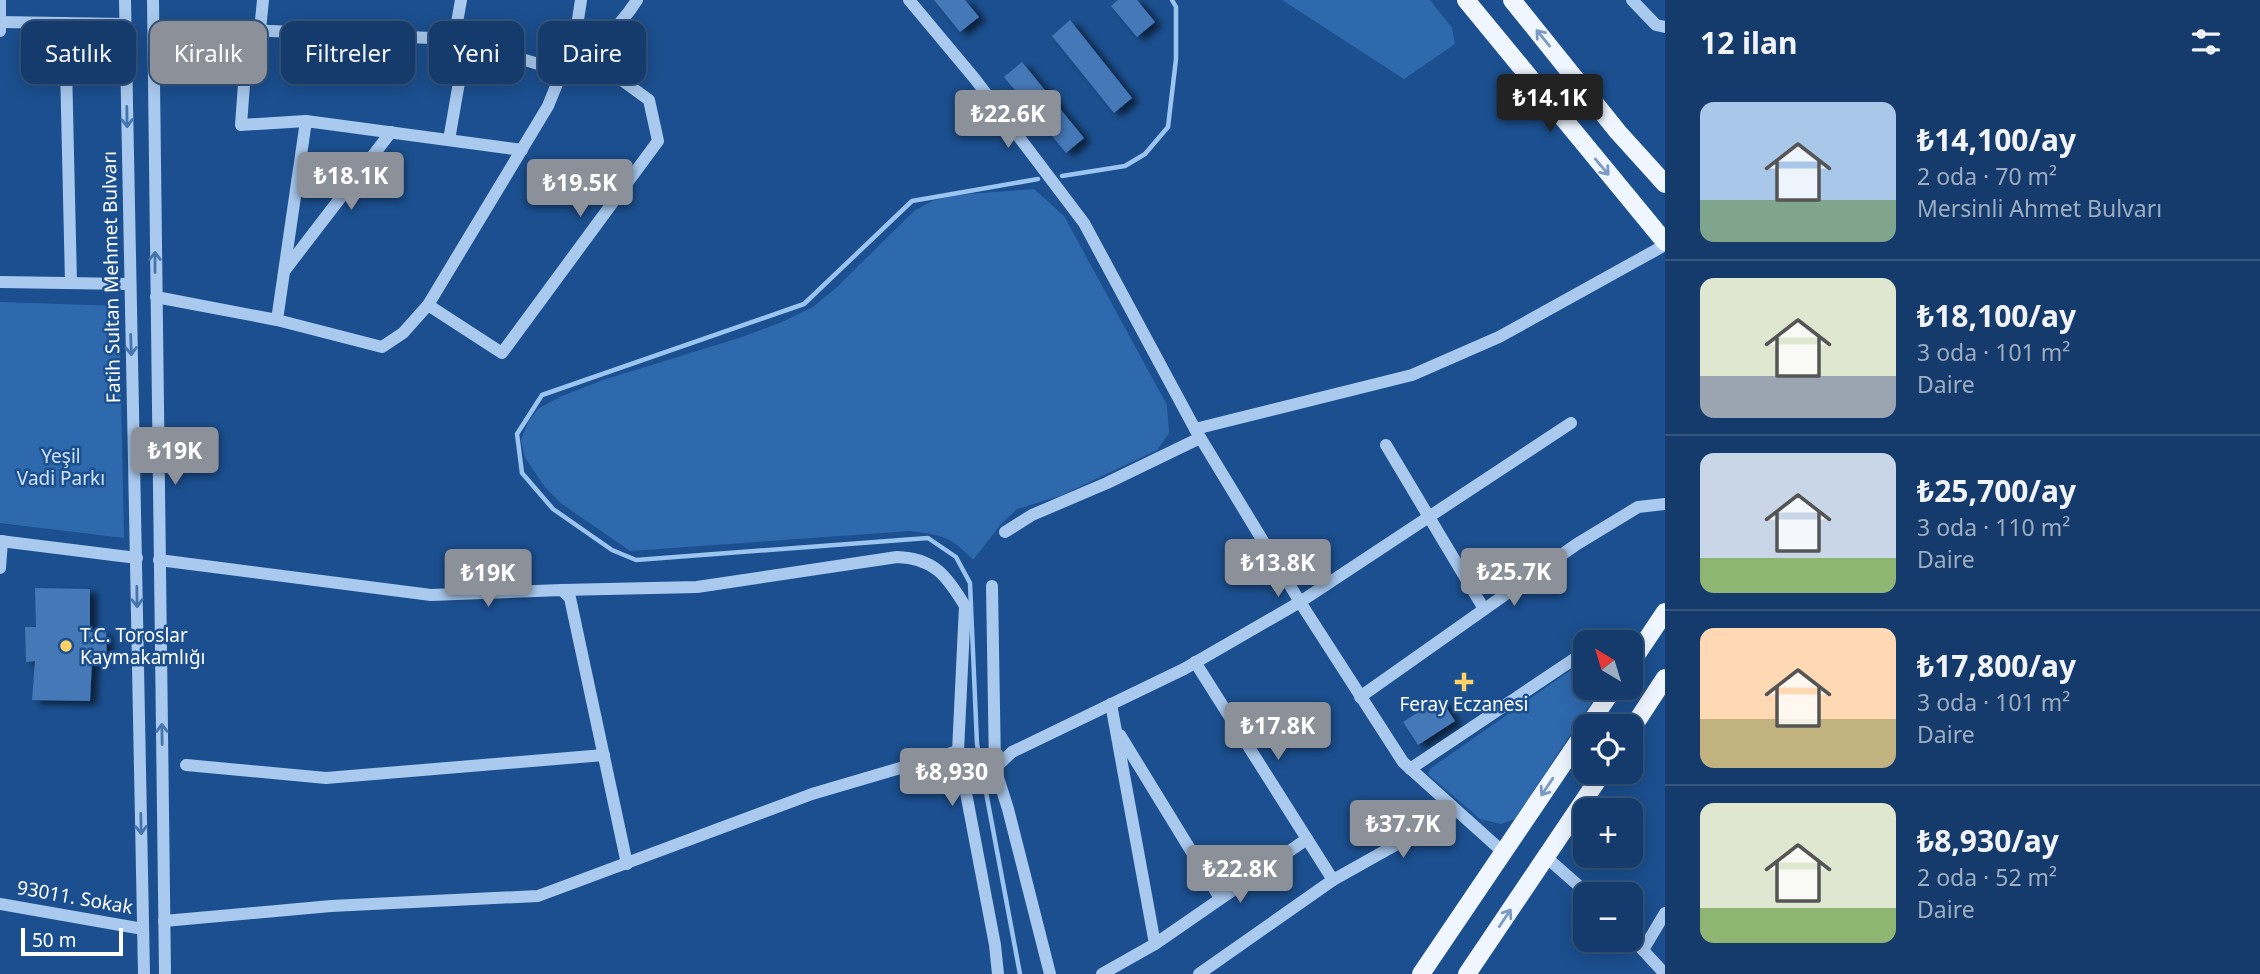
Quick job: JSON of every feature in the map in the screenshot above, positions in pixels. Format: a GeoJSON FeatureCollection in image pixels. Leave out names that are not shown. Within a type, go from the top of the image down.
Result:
{"type":"FeatureCollection","features":[{"type":"Feature","properties":{"kind":"main road"},"geometry":{"type":"LineString","coordinates":[[1466,0],[1665,244]]}},
{"type":"Feature","properties":{"kind":"main road"},"geometry":{"type":"LineString","coordinates":[[1512,0],[1618,132],[1665,184]]}},
{"type":"Feature","properties":{"kind":"main road"},"geometry":{"type":"LineString","coordinates":[[1643,645],[1665,612]]}},
{"type":"Feature","properties":{"kind":"main road"},"geometry":{"type":"LineString","coordinates":[[1641,714],[1665,678]]}},
{"type":"Feature","properties":{"kind":"main road"},"geometry":{"type":"LineString","coordinates":[[1421,974],[1573,749]]}},
{"type":"Feature","properties":{"kind":"main road"},"geometry":{"type":"LineString","coordinates":[[1466,974],[1595,784]]}},
{"type":"Feature","properties":{"kind":"street"},"geometry":{"type":"LineString","coordinates":[[0,0],[0,32]]}},
{"type":"Feature","properties":{"kind":"street","name":"Fatih Sultan Mehmet Bulvarı"},"geometry":{"type":"LineString","coordinates":[[125,0],[125,21]]}},
{"type":"Feature","properties":{"kind":"street"},"geometry":{"type":"LineString","coordinates":[[153,0],[154,21]]}},
{"type":"Feature","properties":{"kind":"street"},"geometry":{"type":"LineString","coordinates":[[256,21],[262,0]]}},
{"type":"Feature","properties":{"kind":"street"},"geometry":{"type":"LineString","coordinates":[[460,21],[461,0]]}},
{"type":"Feature","properties":{"kind":"street"},"geometry":{"type":"LineString","coordinates":[[578,21],[581,0]]}},
{"type":"Feature","properties":{"kind":"street"},"geometry":{"type":"LineString","coordinates":[[623,21],[637,0]]}},
{"type":"Feature","properties":{"kind":"street"},"geometry":{"type":"LineString","coordinates":[[909,0],[975,79],[1084,223],[1197,434],[1300,602],[1403,762],[1503,852]]}},
{"type":"Feature","properties":{"kind":"street"},"geometry":{"type":"LineString","coordinates":[[1633,0],[1661,26],[1665,37]]}},
{"type":"Feature","properties":{"kind":"street"},"geometry":{"type":"LineString","coordinates":[[0,22],[21,22]]}},
{"type":"Feature","properties":{"kind":"street"},"geometry":{"type":"LineString","coordinates":[[267,31],[429,39]]}},
{"type":"Feature","properties":{"kind":"street"},"geometry":{"type":"LineString","coordinates":[[66,84],[71,283]]}},
{"type":"Feature","properties":{"kind":"street","name":"Fatih Sultan Mehmet Bulvarı"},"geometry":{"type":"LineString","coordinates":[[126,84],[144,974]]}},
{"type":"Feature","properties":{"kind":"street"},"geometry":{"type":"LineString","coordinates":[[154,84],[165,974]]}},
{"type":"Feature","properties":{"kind":"street"},"geometry":{"type":"LineString","coordinates":[[247,84],[242,125],[306,121],[522,150]]}},
{"type":"Feature","properties":{"kind":"street"},"geometry":{"type":"LineString","coordinates":[[449,140],[455,84]]}},
{"type":"Feature","properties":{"kind":"street"},"geometry":{"type":"LineString","coordinates":[[156,297],[277,320],[382,347],[403,333],[428,305],[548,106],[558,84]]}},
{"type":"Feature","properties":{"kind":"street"},"geometry":{"type":"LineString","coordinates":[[428,305],[502,353],[658,141],[649,100],[627,84]]}},
{"type":"Feature","properties":{"kind":"street"},"geometry":{"type":"LineString","coordinates":[[277,320],[306,121]]}},
{"type":"Feature","properties":{"kind":"street"},"geometry":{"type":"LineString","coordinates":[[284,270],[391,132]]}},
{"type":"Feature","properties":{"kind":"street"},"geometry":{"type":"LineString","coordinates":[[1006,531],[1032,515],[1107,483],[1197,434],[1412,375],[1499,337],[1665,244]]}},
{"type":"Feature","properties":{"kind":"street"},"geometry":{"type":"LineString","coordinates":[[0,282],[129,284]]}},
{"type":"Feature","properties":{"kind":"street"},"geometry":{"type":"LineString","coordinates":[[995,768],[1012,752],[1195,662],[1300,602],[1571,423]]}},
{"type":"Feature","properties":{"kind":"street"},"geometry":{"type":"LineString","coordinates":[[1385,445],[1484,609]]}},
{"type":"Feature","properties":{"kind":"street"},"geometry":{"type":"LineString","coordinates":[[1360,697],[1577,544],[1638,507],[1665,504]]}},
{"type":"Feature","properties":{"kind":"street"},"geometry":{"type":"LineString","coordinates":[[0,568],[1,541],[136,558]]}},
{"type":"Feature","properties":{"kind":"street"},"geometry":{"type":"LineString","coordinates":[[159,560],[430,594],[697,587],[897,557],[917,558],[938,570],[953,586],[965,606],[958,751],[995,945],[998,974]]}},
{"type":"Feature","properties":{"kind":"street"},"geometry":{"type":"LineString","coordinates":[[992,586],[995,768],[1050,974]]}},
{"type":"Feature","properties":{"kind":"street"},"geometry":{"type":"LineString","coordinates":[[562,590],[570,598],[627,864]]}},
{"type":"Feature","properties":{"kind":"street"},"geometry":{"type":"LineString","coordinates":[[1410,769],[1573,660]]}},
{"type":"Feature","properties":{"kind":"street"},"geometry":{"type":"LineString","coordinates":[[1195,662],[1333,880]]}},
{"type":"Feature","properties":{"kind":"street"},"geometry":{"type":"LineString","coordinates":[[1111,704],[1155,943]]}},
{"type":"Feature","properties":{"kind":"street"},"geometry":{"type":"LineString","coordinates":[[1115,728],[1220,898]]}},
{"type":"Feature","properties":{"kind":"street"},"geometry":{"type":"LineString","coordinates":[[164,921],[331,906],[538,896],[812,794],[958,751]]}},
{"type":"Feature","properties":{"kind":"street"},"geometry":{"type":"LineString","coordinates":[[186,765],[326,778],[604,755]]}},
{"type":"Feature","properties":{"kind":"street"},"geometry":{"type":"LineString","coordinates":[[1199,974],[1333,880],[1456,811]]}},
{"type":"Feature","properties":{"kind":"street"},"geometry":{"type":"LineString","coordinates":[[1102,974],[1155,943],[1307,839]]}},
{"type":"Feature","properties":{"kind":"street"},"geometry":{"type":"LineString","coordinates":[[1546,858],[1574,882]]}},
{"type":"Feature","properties":{"kind":"street","name":"93011. Sokak"},"geometry":{"type":"LineString","coordinates":[[0,904],[143,929]]}},
{"type":"Feature","properties":{"kind":"street"},"geometry":{"type":"LineString","coordinates":[[1660,972],[1643,950],[1665,913]]}},
{"type":"Feature","properties":{"kind":"green space"},"geometry":{"type":"Polygon","coordinates":[[[1282,0],[1430,0],[1452,28],[1455,44],[1404,79],[1282,0]]]}},
{"type":"Feature","properties":{"kind":"green space"},"geometry":{"type":"Polygon","coordinates":[[[1034,189],[1064,216],[1167,405],[1169,433],[1157,450],[1060,496],[1017,509],[1001,524],[973,560],[952,541],[910,531],[630,551],[562,504],[545,487],[525,458],[521,440],[528,422],[539,408],[603,380],[739,338],[813,307],[914,211],[932,201],[955,195],[1034,189]]]}},
{"type":"Feature","properties":{"kind":"green space","name":"Yeşil Vadi Parkı"},"geometry":{"type":"Polygon","coordinates":[[[0,302],[119,306],[124,538],[0,523],[0,302]]]}},
{"type":"Feature","properties":{"kind":"green space"},"geometry":{"type":"Polygon","coordinates":[[[1573,668],[1573,700],[1593,700],[1584,714],[1573,714],[1573,731],[1515,819],[1501,824],[1480,819],[1428,774],[1431,768],[1573,668]]]}},
{"type":"Feature","properties":{"kind":"building"},"geometry":{"type":"Polygon","coordinates":[[[934,0],[965,0],[979,17],[960,32],[934,0]]]}},
{"type":"Feature","properties":{"kind":"building"},"geometry":{"type":"Polygon","coordinates":[[[1118,0],[1137,0],[1155,22],[1137,37],[1111,6],[1118,0]]]}},
{"type":"Feature","properties":{"kind":"building"},"geometry":{"type":"Polygon","coordinates":[[[1070,20],[1132,98],[1114,113],[1052,36],[1070,20]]]}},
{"type":"Feature","properties":{"kind":"building"},"geometry":{"type":"Polygon","coordinates":[[[1022,62],[1084,138],[1066,153],[1004,77],[1022,62]]]}},
{"type":"Feature","properties":{"kind":"building","name":"T.C. Toroslar Kaymakamlığı"},"geometry":{"type":"Polygon","coordinates":[[[35,588],[90,589],[90,632],[106,632],[107,661],[92,661],[90,701],[32,700],[35,661],[26,662],[25,627],[36,627],[35,588]]]}},
{"type":"Feature","properties":{"kind":"building"},"geometry":{"type":"Polygon","coordinates":[[[1440,698],[1455,721],[1418,745],[1403,722],[1440,698]]]}},
{"type":"Feature","properties":{"kind":"waterway"},"geometry":{"type":"LineString","coordinates":[[1062,176],[1125,166],[1145,154],[1168,127],[1176,59],[1176,7],[1172,0]]}},
{"type":"Feature","properties":{"kind":"waterway"},"geometry":{"type":"LineString","coordinates":[[1020,974],[977,744],[970,583],[956,557],[928,538],[636,560],[612,550],[553,509],[522,473],[517,434],[542,395],[804,304],[912,201],[1038,179]]}},
{"type":"Feature","properties":{"kind":"place","name":"T.C. Toroslar Kaymakamlığı"},"geometry":{"type":"Point","coordinates":[66,646]}},
{"type":"Feature","properties":{"kind":"place","name":"Feray Eczanesi"},"geometry":{"type":"Point","coordinates":[1464,682]}}]}
